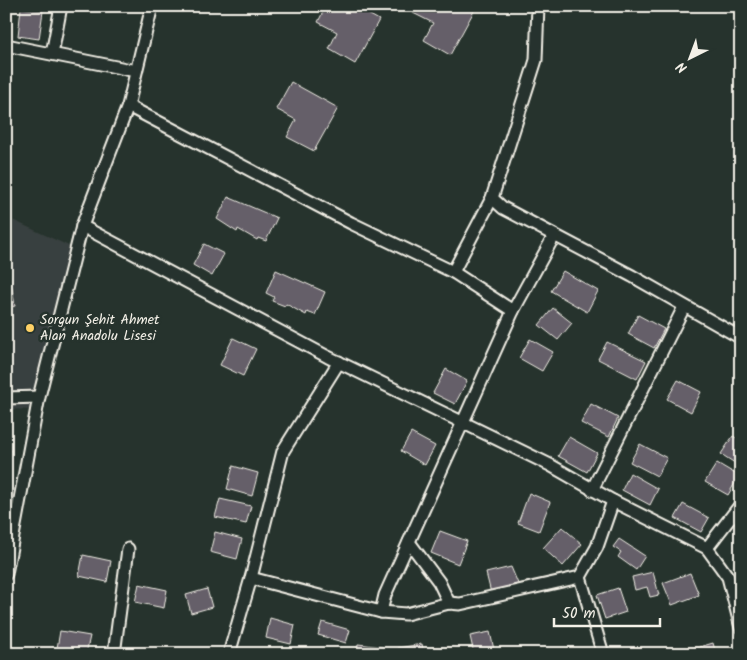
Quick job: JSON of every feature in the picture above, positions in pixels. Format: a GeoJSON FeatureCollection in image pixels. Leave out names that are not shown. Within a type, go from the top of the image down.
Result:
{"type":"FeatureCollection","features":[{"type":"Feature","properties":{"kind":"street"},"geometry":{"type":"LineString","coordinates":[[52,54],[61,6]]}},
{"type":"Feature","properties":{"kind":"street"},"geometry":{"type":"LineString","coordinates":[[6,574],[39,398],[82,226],[128,106],[152,6]]}},
{"type":"Feature","properties":{"kind":"street"},"geometry":{"type":"LineString","coordinates":[[453,272],[492,198],[536,60],[538,6]]}},
{"type":"Feature","properties":{"kind":"street"},"geometry":{"type":"LineString","coordinates":[[6,45],[136,71]]}},
{"type":"Feature","properties":{"kind":"street"},"geometry":{"type":"LineString","coordinates":[[128,106],[351,223],[453,272],[513,311]]}},
{"type":"Feature","properties":{"kind":"street"},"geometry":{"type":"LineString","coordinates":[[492,198],[503,208],[526,218],[554,236],[632,276],[741,338]]}},
{"type":"Feature","properties":{"kind":"street"},"geometry":{"type":"LineString","coordinates":[[82,226],[339,362],[550,465],[613,502],[706,548],[728,576],[741,628]]}},
{"type":"Feature","properties":{"kind":"street"},"geometry":{"type":"LineString","coordinates":[[381,612],[385,596],[513,311],[554,236]]}},
{"type":"Feature","properties":{"kind":"street"},"geometry":{"type":"LineString","coordinates":[[592,490],[684,307]]}},
{"type":"Feature","properties":{"kind":"street"},"geometry":{"type":"LineString","coordinates":[[229,654],[251,578],[283,451],[339,362]]}},
{"type":"Feature","properties":{"kind":"street"},"geometry":{"type":"LineString","coordinates":[[6,398],[39,398]]}},
{"type":"Feature","properties":{"kind":"street"},"geometry":{"type":"LineString","coordinates":[[603,654],[580,577],[597,547],[613,502]]}},
{"type":"Feature","properties":{"kind":"street"},"geometry":{"type":"LineString","coordinates":[[706,548],[741,504]]}},
{"type":"Feature","properties":{"kind":"street"},"geometry":{"type":"LineString","coordinates":[[409,542],[439,582],[449,603]]}},
{"type":"Feature","properties":{"kind":"street"},"geometry":{"type":"LineString","coordinates":[[114,654],[128,549]]}},
{"type":"Feature","properties":{"kind":"street"},"geometry":{"type":"LineString","coordinates":[[251,578],[381,612],[406,614],[449,603],[460,604],[580,577]]}},
{"type":"Feature","properties":{"kind":"shaded area","name":"Sorgun Şehit Ahmet Alan Anadolu Lisesi"},"geometry":{"type":"Polygon","coordinates":[[[6,217],[71,247],[36,410],[6,409],[6,217]]]}},
{"type":"Feature","properties":{"kind":"building"},"geometry":{"type":"Polygon","coordinates":[[[326,6],[354,6],[379,20],[355,64],[329,49],[337,32],[318,22],[326,6]]]}},
{"type":"Feature","properties":{"kind":"building"},"geometry":{"type":"Polygon","coordinates":[[[416,6],[465,6],[474,11],[450,55],[424,40],[433,23],[413,13],[416,6]]]}},
{"type":"Feature","properties":{"kind":"building"},"geometry":{"type":"Polygon","coordinates":[[[21,8],[43,11],[39,39],[18,36],[21,8]]]}},
{"type":"Feature","properties":{"kind":"building"},"geometry":{"type":"Polygon","coordinates":[[[6,12],[10,13],[8,36],[6,36],[6,12]]]}},
{"type":"Feature","properties":{"kind":"building"},"geometry":{"type":"Polygon","coordinates":[[[291,82],[338,108],[314,151],[287,137],[296,120],[276,109],[291,82]]]}},
{"type":"Feature","properties":{"kind":"building"},"geometry":{"type":"Polygon","coordinates":[[[228,197],[277,218],[266,241],[258,238],[257,240],[238,229],[237,232],[217,219],[228,197]]]}},
{"type":"Feature","properties":{"kind":"building"},"geometry":{"type":"Polygon","coordinates":[[[204,244],[224,254],[212,276],[193,265],[204,244]]]}},
{"type":"Feature","properties":{"kind":"building"},"geometry":{"type":"Polygon","coordinates":[[[6,254],[15,306],[6,308],[6,254]]]}},
{"type":"Feature","properties":{"kind":"building"},"geometry":{"type":"Polygon","coordinates":[[[276,270],[325,292],[315,315],[307,312],[306,315],[286,304],[285,306],[272,301],[274,297],[266,293],[276,270]]]}},
{"type":"Feature","properties":{"kind":"building"},"geometry":{"type":"Polygon","coordinates":[[[563,271],[598,291],[587,312],[551,291],[563,271]]]}},
{"type":"Feature","properties":{"kind":"building"},"geometry":{"type":"Polygon","coordinates":[[[553,308],[572,323],[558,340],[539,325],[553,308]]]}},
{"type":"Feature","properties":{"kind":"building"},"geometry":{"type":"Polygon","coordinates":[[[638,315],[664,329],[654,348],[628,334],[638,315]]]}},
{"type":"Feature","properties":{"kind":"building"},"geometry":{"type":"Polygon","coordinates":[[[233,338],[256,349],[243,376],[220,365],[233,338]]]}},
{"type":"Feature","properties":{"kind":"building"},"geometry":{"type":"Polygon","coordinates":[[[530,339],[553,352],[542,371],[519,358],[530,339]]]}},
{"type":"Feature","properties":{"kind":"building"},"geometry":{"type":"Polygon","coordinates":[[[607,342],[646,361],[637,379],[598,359],[607,342]]]}},
{"type":"Feature","properties":{"kind":"building"},"geometry":{"type":"Polygon","coordinates":[[[446,369],[467,381],[455,404],[433,393],[446,369]]]}},
{"type":"Feature","properties":{"kind":"building"},"geometry":{"type":"Polygon","coordinates":[[[678,380],[701,392],[691,412],[667,399],[678,380]]]}},
{"type":"Feature","properties":{"kind":"building"},"geometry":{"type":"Polygon","coordinates":[[[591,404],[618,418],[609,437],[581,423],[591,404]]]}},
{"type":"Feature","properties":{"kind":"building"},"geometry":{"type":"Polygon","coordinates":[[[411,433],[435,446],[425,465],[401,451],[411,433]]]}},
{"type":"Feature","properties":{"kind":"building"},"geometry":{"type":"Polygon","coordinates":[[[733,436],[741,441],[741,467],[721,454],[733,436]]]}},
{"type":"Feature","properties":{"kind":"building"},"geometry":{"type":"Polygon","coordinates":[[[569,437],[597,453],[587,472],[558,456],[569,437]]]}},
{"type":"Feature","properties":{"kind":"building"},"geometry":{"type":"Polygon","coordinates":[[[640,444],[667,458],[657,476],[630,462],[640,444]]]}},
{"type":"Feature","properties":{"kind":"building"},"geometry":{"type":"Polygon","coordinates":[[[6,449],[11,450],[6,473],[6,449]]]}},
{"type":"Feature","properties":{"kind":"building"},"geometry":{"type":"Polygon","coordinates":[[[717,463],[739,476],[728,495],[705,482],[717,463]]]}},
{"type":"Feature","properties":{"kind":"building"},"geometry":{"type":"Polygon","coordinates":[[[233,466],[258,473],[252,496],[227,489],[233,466]]]}},
{"type":"Feature","properties":{"kind":"building"},"geometry":{"type":"Polygon","coordinates":[[[630,473],[658,489],[650,505],[622,490],[630,473]]]}},
{"type":"Feature","properties":{"kind":"building"},"geometry":{"type":"Polygon","coordinates":[[[529,493],[550,502],[539,531],[518,523],[529,493]]]}},
{"type":"Feature","properties":{"kind":"building"},"geometry":{"type":"Polygon","coordinates":[[[220,499],[251,506],[246,524],[215,517],[220,499]]]}},
{"type":"Feature","properties":{"kind":"building"},"geometry":{"type":"Polygon","coordinates":[[[683,504],[709,518],[701,532],[675,518],[683,504]]]}},
{"type":"Feature","properties":{"kind":"building"},"geometry":{"type":"Polygon","coordinates":[[[562,527],[582,544],[563,566],[543,548],[562,527]]]}},
{"type":"Feature","properties":{"kind":"building"},"geometry":{"type":"Polygon","coordinates":[[[440,531],[467,541],[458,564],[431,553],[440,531]]]}},
{"type":"Feature","properties":{"kind":"building"},"geometry":{"type":"Polygon","coordinates":[[[215,532],[242,539],[237,559],[210,552],[215,532]]]}},
{"type":"Feature","properties":{"kind":"building"},"geometry":{"type":"Polygon","coordinates":[[[619,539],[645,556],[636,570],[618,557],[621,552],[613,547],[619,539]]]}},
{"type":"Feature","properties":{"kind":"building"},"geometry":{"type":"Polygon","coordinates":[[[83,555],[111,561],[107,582],[79,576],[83,555]]]}},
{"type":"Feature","properties":{"kind":"building"},"geometry":{"type":"Polygon","coordinates":[[[511,567],[519,586],[491,593],[486,573],[511,567]]]}},
{"type":"Feature","properties":{"kind":"building"},"geometry":{"type":"Polygon","coordinates":[[[653,572],[659,595],[650,597],[647,587],[635,590],[632,577],[653,572]]]}},
{"type":"Feature","properties":{"kind":"building"},"geometry":{"type":"Polygon","coordinates":[[[690,573],[699,595],[672,605],[663,583],[690,573]]]}},
{"type":"Feature","properties":{"kind":"building"},"geometry":{"type":"Polygon","coordinates":[[[139,584],[167,590],[164,608],[135,602],[139,584]]]}},
{"type":"Feature","properties":{"kind":"building"},"geometry":{"type":"Polygon","coordinates":[[[618,588],[626,612],[605,619],[597,595],[618,588]]]}},
{"type":"Feature","properties":{"kind":"building"},"geometry":{"type":"Polygon","coordinates":[[[207,589],[212,607],[191,613],[186,595],[207,589]]]}},
{"type":"Feature","properties":{"kind":"building"},"geometry":{"type":"Polygon","coordinates":[[[270,618],[295,625],[291,644],[266,638],[270,618]]]}},
{"type":"Feature","properties":{"kind":"building"},"geometry":{"type":"Polygon","coordinates":[[[322,622],[350,630],[346,643],[318,635],[322,622]]]}},
{"type":"Feature","properties":{"kind":"building"},"geometry":{"type":"Polygon","coordinates":[[[60,631],[90,636],[86,654],[56,654],[60,631]]]}},
{"type":"Feature","properties":{"kind":"building"},"geometry":{"type":"Polygon","coordinates":[[[490,632],[495,654],[474,654],[470,636],[490,632]]]}},
{"type":"Feature","properties":{"kind":"building"},"geometry":{"type":"Polygon","coordinates":[[[713,643],[716,654],[691,654],[690,650],[713,643]]]}},
{"type":"Feature","properties":{"kind":"building"},"geometry":{"type":"Polygon","coordinates":[[[358,644],[383,647],[383,654],[357,654],[358,644]]]}},
{"type":"Feature","properties":{"kind":"building"},"geometry":{"type":"Polygon","coordinates":[[[422,644],[424,654],[399,654],[398,648],[422,644]]]}},
{"type":"Feature","properties":{"kind":"place","name":"Sorgun Şehit Ahmet Alan Anadolu Lisesi"},"geometry":{"type":"Point","coordinates":[30,328]}}]}
